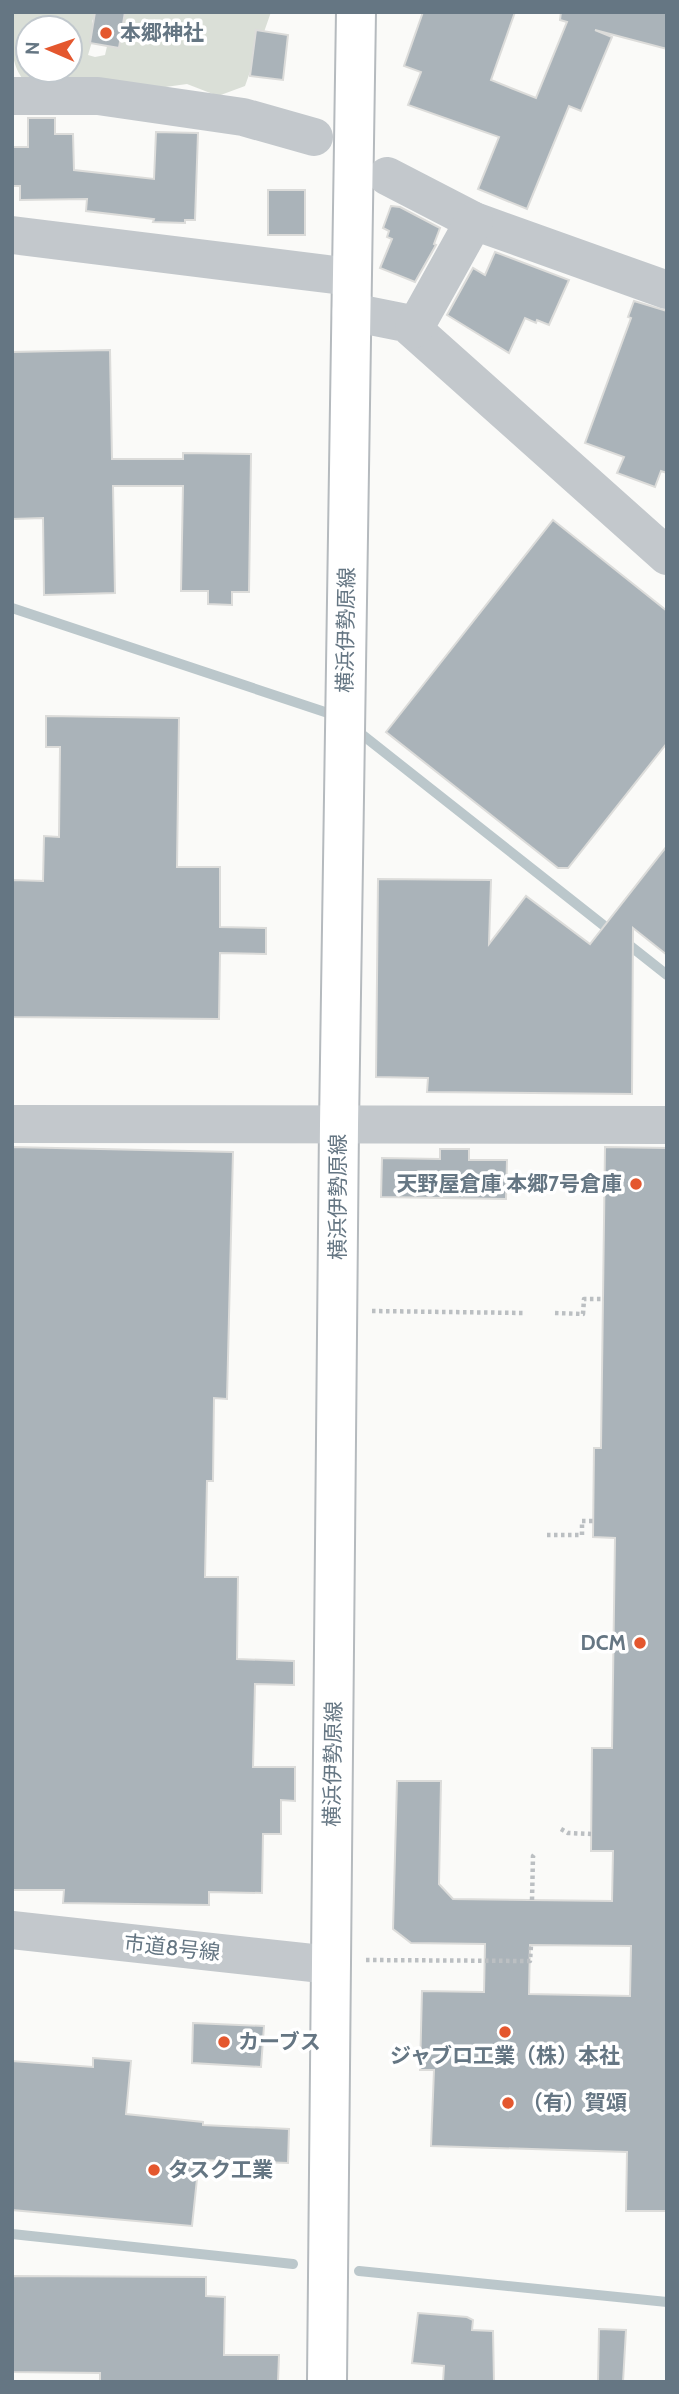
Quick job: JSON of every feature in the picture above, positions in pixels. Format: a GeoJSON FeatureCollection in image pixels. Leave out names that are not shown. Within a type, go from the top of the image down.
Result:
{"type":"FeatureCollection","features":[{"type":"Feature","properties":{"kind":"main road","name":"横浜伊勢原線"},"geometry":{"type":"LineString","coordinates":[[327,2382],[343,1962],[339,1125],[356,12]]}},
{"type":"Feature","properties":{"kind":"street"},"geometry":{"type":"LineString","coordinates":[[12,96],[98,96],[243,117],[314,137]]}},
{"type":"Feature","properties":{"kind":"street"},"geometry":{"type":"LineString","coordinates":[[387,176],[474,221],[667,290]]}},
{"type":"Feature","properties":{"kind":"street"},"geometry":{"type":"LineString","coordinates":[[414,330],[474,221]]}},
{"type":"Feature","properties":{"kind":"street"},"geometry":{"type":"LineString","coordinates":[[12,234],[351,295],[406,323],[667,556]]}},
{"type":"Feature","properties":{"kind":"street"},"geometry":{"type":"LineString","coordinates":[[12,1124],[667,1125]]}},
{"type":"Feature","properties":{"kind":"street","name":"市道8号線"},"geometry":{"type":"LineString","coordinates":[[12,1930],[343,1962]]}},
{"type":"Feature","properties":{"kind":"path"},"geometry":{"type":"LineString","coordinates":[[555,1313],[583,1314],[584,1298],[604,1299]]}},
{"type":"Feature","properties":{"kind":"path"},"geometry":{"type":"LineString","coordinates":[[361,1310],[523,1312]]}},
{"type":"Feature","properties":{"kind":"path"},"geometry":{"type":"LineString","coordinates":[[547,1535],[582,1535],[582,1521],[593,1521]]}},
{"type":"Feature","properties":{"kind":"path"},"geometry":{"type":"LineString","coordinates":[[561,1829],[568,1833],[591,1833]]}},
{"type":"Feature","properties":{"kind":"path"},"geometry":{"type":"LineString","coordinates":[[532,1900],[533,1856],[536,1852]]}},
{"type":"Feature","properties":{"kind":"path"},"geometry":{"type":"LineString","coordinates":[[343,1962],[530,1961],[531,1945]]}},
{"type":"Feature","properties":{"kind":"shaded area"},"geometry":{"type":"Polygon","coordinates":[[[12,12],[97,12],[92,21],[94,35],[88,55],[95,57],[105,55],[115,12],[271,12],[245,86],[218,96],[187,84],[158,88],[69,84],[84,84],[84,14],[14,14],[14,61],[12,12]]]}},
{"type":"Feature","properties":{"kind":"building","name":"本郷神社"},"geometry":{"type":"Polygon","coordinates":[[[95,12],[125,12],[119,48],[90,43],[95,12]]]}},
{"type":"Feature","properties":{"kind":"building"},"geometry":{"type":"Polygon","coordinates":[[[423,12],[515,12],[491,80],[536,98],[567,22],[560,20],[561,12],[667,12],[667,49],[595,30],[612,37],[581,111],[569,106],[527,209],[478,189],[499,137],[408,105],[421,72],[404,66],[423,12]]]}},
{"type":"Feature","properties":{"kind":"building"},"geometry":{"type":"Polygon","coordinates":[[[256,30],[288,35],[283,80],[250,76],[256,30]]]}},
{"type":"Feature","properties":{"kind":"building"},"geometry":{"type":"Polygon","coordinates":[[[28,118],[55,118],[55,134],[73,134],[74,170],[154,179],[156,132],[198,133],[195,220],[185,220],[185,223],[153,222],[154,219],[86,211],[87,199],[20,200],[20,186],[12,186],[12,147],[28,147],[28,118]]]}},
{"type":"Feature","properties":{"kind":"building"},"geometry":{"type":"Polygon","coordinates":[[[268,190],[305,190],[305,235],[268,235],[268,190]]]}},
{"type":"Feature","properties":{"kind":"building"},"geometry":{"type":"Polygon","coordinates":[[[391,206],[400,207],[440,228],[434,244],[436,245],[415,282],[380,268],[392,239],[387,237],[389,231],[383,228],[391,206]]]}},
{"type":"Feature","properties":{"kind":"building"},"geometry":{"type":"Polygon","coordinates":[[[495,252],[569,280],[549,325],[525,318],[509,353],[447,315],[473,268],[485,275],[495,252]]]}},
{"type":"Feature","properties":{"kind":"building"},"geometry":{"type":"Polygon","coordinates":[[[634,301],[667,311],[667,473],[661,471],[655,487],[617,473],[624,457],[585,443],[631,318],[628,317],[634,301]]]}},
{"type":"Feature","properties":{"kind":"building"},"geometry":{"type":"Polygon","coordinates":[[[110,350],[112,459],[183,459],[183,453],[251,454],[249,592],[232,592],[232,605],[208,604],[208,591],[181,591],[183,486],[113,486],[115,593],[44,595],[43,518],[12,519],[12,352],[110,350]]]}},
{"type":"Feature","properties":{"kind":"building"},"geometry":{"type":"Polygon","coordinates":[[[553,520],[667,611],[667,743],[568,868],[558,868],[386,732],[553,520]]]}},
{"type":"Feature","properties":{"kind":"building"},"geometry":{"type":"Polygon","coordinates":[[[46,716],[179,718],[177,867],[220,867],[220,927],[266,928],[266,954],[220,953],[219,1019],[12,1017],[13,880],[43,881],[44,836],[59,837],[60,747],[46,747],[46,716]]]}},
{"type":"Feature","properties":{"kind":"building"},"geometry":{"type":"Polygon","coordinates":[[[667,846],[667,955],[633,928],[632,1094],[427,1092],[428,1078],[376,1077],[378,879],[491,880],[489,944],[526,896],[590,944],[667,846]]]}},
{"type":"Feature","properties":{"kind":"building"},"geometry":{"type":"Polygon","coordinates":[[[12,1147],[233,1152],[227,1399],[214,1398],[213,1481],[207,1481],[205,1577],[238,1577],[237,1659],[294,1661],[294,1685],[255,1684],[253,1767],[295,1767],[295,1801],[281,1800],[281,1834],[263,1834],[262,1893],[209,1892],[209,1905],[63,1903],[64,1890],[12,1890],[12,1147]]]}},
{"type":"Feature","properties":{"kind":"building","name":"DCM"},"geometry":{"type":"Polygon","coordinates":[[[605,1147],[667,1148],[667,2211],[626,2211],[627,2152],[431,2146],[434,2070],[420,2070],[422,1991],[484,1992],[485,1944],[411,1943],[393,1929],[397,1781],[441,1781],[439,1884],[453,1899],[612,1901],[613,1851],[591,1851],[592,1748],[612,1748],[615,1538],[593,1537],[594,1448],[601,1448],[605,1147]],[[530,1945],[529,1994],[630,1996],[631,1946],[530,1945]]]}},
{"type":"Feature","properties":{"kind":"building"},"geometry":{"type":"Polygon","coordinates":[[[440,1149],[469,1149],[469,1160],[507,1160],[506,1199],[381,1197],[382,1158],[440,1159],[440,1149]]]}},
{"type":"Feature","properties":{"kind":"building"},"geometry":{"type":"Polygon","coordinates":[[[193,2023],[264,2026],[261,2067],[192,2063],[193,2023]]]}},
{"type":"Feature","properties":{"kind":"building"},"geometry":{"type":"Polygon","coordinates":[[[93,2058],[131,2061],[126,2114],[203,2122],[203,2125],[289,2129],[288,2163],[199,2160],[192,2226],[12,2210],[12,2061],[93,2067],[93,2058]]]}},
{"type":"Feature","properties":{"kind":"building"},"geometry":{"type":"Polygon","coordinates":[[[12,2276],[206,2277],[206,2296],[225,2297],[224,2355],[279,2355],[278,2382],[100,2382],[100,2373],[12,2372],[12,2276]]]}},
{"type":"Feature","properties":{"kind":"building"},"geometry":{"type":"Polygon","coordinates":[[[418,2313],[467,2317],[473,2320],[472,2330],[493,2331],[494,2382],[443,2382],[444,2366],[412,2363],[418,2313]]]}},
{"type":"Feature","properties":{"kind":"building"},"geometry":{"type":"Polygon","coordinates":[[[599,2329],[626,2330],[623,2382],[598,2382],[599,2329]]]}},
{"type":"Feature","properties":{"kind":"waterway"},"geometry":{"type":"LineString","coordinates":[[12,608],[337,716]]}},
{"type":"Feature","properties":{"kind":"waterway"},"geometry":{"type":"LineString","coordinates":[[355,729],[612,932]]}},
{"type":"Feature","properties":{"kind":"waterway"},"geometry":{"type":"LineString","coordinates":[[624,941],[667,975]]}},
{"type":"Feature","properties":{"kind":"waterway"},"geometry":{"type":"LineString","coordinates":[[12,2234],[293,2264]]}},
{"type":"Feature","properties":{"kind":"waterway"},"geometry":{"type":"LineString","coordinates":[[359,2271],[667,2302]]}},
{"type":"Feature","properties":{"kind":"place","name":"本郷神社"},"geometry":{"type":"Point","coordinates":[106,33]}},
{"type":"Feature","properties":{"kind":"place","name":"天野屋倉庫 本郷7号倉庫"},"geometry":{"type":"Point","coordinates":[636,1184]}},
{"type":"Feature","properties":{"kind":"place","name":"DCM"},"geometry":{"type":"Point","coordinates":[640,1643]}},
{"type":"Feature","properties":{"kind":"place","name":"ジャブロ工業（株）本社"},"geometry":{"type":"Point","coordinates":[505,2032]}},
{"type":"Feature","properties":{"kind":"place","name":"カーブス"},"geometry":{"type":"Point","coordinates":[224,2042]}},
{"type":"Feature","properties":{"kind":"place","name":"（有）賀頌"},"geometry":{"type":"Point","coordinates":[508,2103]}},
{"type":"Feature","properties":{"kind":"place","name":"タスク工業"},"geometry":{"type":"Point","coordinates":[154,2170]}}]}
